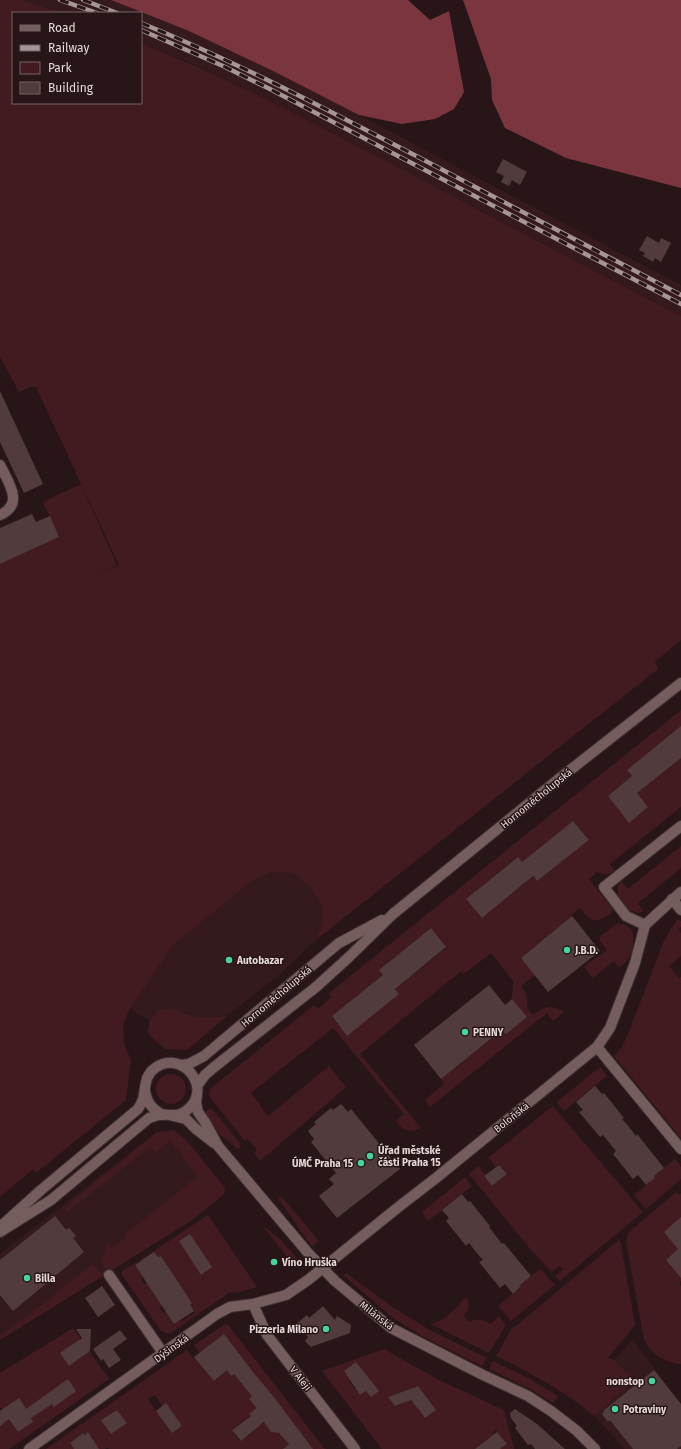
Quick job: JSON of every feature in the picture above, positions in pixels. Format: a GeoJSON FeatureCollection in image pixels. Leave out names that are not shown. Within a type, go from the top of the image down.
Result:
{"type":"FeatureCollection","features":[{"type":"Feature","properties":{"kind":"street"},"geometry":{"type":"LineString","coordinates":[[0,465],[14,496],[13,504],[10,509],[0,515]]}},
{"type":"Feature","properties":{"kind":"street","name":"Hornoměcholupská"},"geometry":{"type":"LineString","coordinates":[[0,1232],[51,1200],[149,1118],[180,1114],[187,1110],[193,1104],[200,1081],[214,1068],[316,987],[393,914],[572,768],[681,682]]}},
{"type":"Feature","properties":{"kind":"street"},"geometry":{"type":"LineString","coordinates":[[681,826],[604,887],[626,916],[645,925],[681,892]]}},
{"type":"Feature","properties":{"kind":"street"},"geometry":{"type":"LineString","coordinates":[[672,899],[681,910]]}},
{"type":"Feature","properties":{"kind":"street","name":"Hornoměcholupská"},"geometry":{"type":"LineString","coordinates":[[0,1227],[41,1190],[138,1109],[143,1098],[149,1074],[155,1068],[163,1064],[172,1063],[181,1065],[193,1063],[204,1056],[339,943],[393,914]]}},
{"type":"Feature","properties":{"kind":"street","name":"Boloňská"},"geometry":{"type":"LineString","coordinates":[[322,1268],[436,1178],[597,1047],[610,1028],[635,963],[645,925]]}},
{"type":"Feature","properties":{"kind":"street"},"geometry":{"type":"LineString","coordinates":[[597,1047],[681,1149]]}},
{"type":"Feature","properties":{"kind":"street"},"geometry":{"type":"LineString","coordinates":[[181,1065],[189,1070],[195,1078],[197,1091]]}},
{"type":"Feature","properties":{"kind":"street"},"geometry":{"type":"LineString","coordinates":[[144,1090],[150,1105],[156,1111],[167,1115]]}},
{"type":"Feature","properties":{"kind":"street","name":"Milánská"},"geometry":{"type":"LineString","coordinates":[[197,1091],[196,1103],[198,1112],[218,1146]]}},
{"type":"Feature","properties":{"kind":"street","name":"Milánská"},"geometry":{"type":"LineString","coordinates":[[167,1115],[186,1119],[218,1146],[322,1268],[335,1281],[391,1328],[528,1396],[551,1410],[577,1431],[595,1449]]}},
{"type":"Feature","properties":{"kind":"street","name":"Dýšinská"},"geometry":{"type":"LineString","coordinates":[[29,1449],[217,1314],[230,1306],[253,1304],[286,1295],[308,1280],[322,1268]]}},
{"type":"Feature","properties":{"kind":"street"},"geometry":{"type":"LineString","coordinates":[[108,1275],[163,1353]]}},
{"type":"Feature","properties":{"kind":"street","name":"V Aleji"},"geometry":{"type":"LineString","coordinates":[[253,1304],[267,1335],[355,1449]]}},
{"type":"Feature","properties":{"kind":"shaded area"},"geometry":{"type":"Polygon","coordinates":[[[22,0],[111,0],[141,12],[60,12],[22,0]]]}},
{"type":"Feature","properties":{"kind":"shaded area"},"geometry":{"type":"Polygon","coordinates":[[[111,0],[408,0],[430,20],[449,11],[464,92],[454,109],[435,119],[402,124],[359,115],[275,72],[189,31],[111,0]]]}},
{"type":"Feature","properties":{"kind":"shaded area"},"geometry":{"type":"Polygon","coordinates":[[[463,0],[681,0],[681,188],[566,158],[505,128],[492,100],[491,79],[463,0]]]}},
{"type":"Feature","properties":{"kind":"shaded area"},"geometry":{"type":"Polygon","coordinates":[[[142,12],[189,31],[275,72],[681,285],[681,316],[346,140],[177,57],[142,43],[142,12]]]}},
{"type":"Feature","properties":{"kind":"shaded area","name":"Autobazar"},"geometry":{"type":"Polygon","coordinates":[[[271,872],[293,873],[312,889],[323,908],[322,923],[316,940],[280,974],[227,1016],[202,1018],[184,1013],[174,1008],[158,1010],[150,1020],[130,1009],[149,978],[173,945],[251,882],[271,872]]]}},
{"type":"Feature","properties":{"kind":"shaded area"},"geometry":{"type":"Polygon","coordinates":[[[174,1130],[187,1141],[225,1188],[224,1194],[192,1220],[0,1340],[0,1254],[157,1132],[174,1130]]]}},
{"type":"Feature","properties":{"kind":"shaded area"},"geometry":{"type":"Polygon","coordinates":[[[633,1340],[681,1404],[681,1449],[624,1449],[594,1415],[614,1360],[633,1340]]]}},
{"type":"Feature","properties":{"kind":"green space"},"geometry":{"type":"Polygon","coordinates":[[[0,0],[22,0],[60,12],[12,12],[12,104],[142,104],[142,43],[209,72],[310,121],[681,316],[681,640],[655,662],[658,669],[316,940],[322,923],[323,908],[312,889],[293,873],[271,872],[251,882],[173,945],[130,1009],[123,1024],[124,1044],[131,1060],[126,1100],[36,1173],[33,1169],[0,1197],[0,564],[59,537],[43,502],[81,484],[117,565],[97,574],[119,565],[36,387],[30,387],[19,392],[0,357],[0,0]]]}},
{"type":"Feature","properties":{"kind":"green space"},"geometry":{"type":"Polygon","coordinates":[[[681,710],[681,732],[659,744],[627,770],[632,776],[608,796],[629,822],[648,807],[634,792],[642,789],[681,758],[681,807],[610,864],[615,871],[606,874],[597,872],[589,879],[612,908],[612,913],[601,919],[594,920],[588,917],[580,908],[521,958],[535,975],[521,986],[527,997],[527,1009],[533,1015],[548,1007],[559,1009],[564,1012],[553,1021],[547,1013],[430,1107],[425,1100],[444,1084],[441,1079],[503,1030],[506,1034],[527,1017],[512,999],[513,981],[491,953],[464,974],[461,971],[360,1054],[421,1128],[410,1131],[404,1129],[396,1121],[404,1114],[333,1028],[251,1093],[268,1116],[329,1066],[346,1087],[260,1161],[254,1153],[257,1150],[248,1139],[245,1141],[210,1097],[210,1089],[314,1005],[318,1009],[331,997],[329,993],[681,710]],[[573,821],[522,862],[517,857],[466,899],[482,918],[533,876],[537,881],[589,840],[573,821]],[[431,928],[380,969],[383,975],[332,1017],[347,1035],[395,989],[446,948],[431,928]]]}},
{"type":"Feature","properties":{"kind":"green space"},"geometry":{"type":"Polygon","coordinates":[[[681,846],[681,868],[638,903],[644,911],[638,913],[629,910],[618,895],[618,886],[621,881],[628,889],[681,846]]]}},
{"type":"Feature","properties":{"kind":"green space"},"geometry":{"type":"Polygon","coordinates":[[[678,919],[681,921],[681,927],[678,929],[681,933],[681,956],[669,966],[679,978],[681,977],[681,1138],[614,1056],[622,1047],[663,943],[678,919]]]}},
{"type":"Feature","properties":{"kind":"green space"},"geometry":{"type":"Polygon","coordinates":[[[616,924],[623,924],[631,929],[633,934],[633,945],[630,956],[619,968],[614,961],[593,978],[584,967],[607,950],[600,941],[600,937],[616,924]]]}},
{"type":"Feature","properties":{"kind":"green space"},"geometry":{"type":"Polygon","coordinates":[[[174,1008],[188,1015],[200,1017],[227,1016],[187,1050],[165,1049],[147,1033],[150,1020],[158,1010],[174,1008]]]}},
{"type":"Feature","properties":{"kind":"green space"},"geometry":{"type":"Polygon","coordinates":[[[600,1067],[607,1076],[564,1111],[557,1102],[600,1067]]]}},
{"type":"Feature","properties":{"kind":"green space"},"geometry":{"type":"Polygon","coordinates":[[[171,1074],[182,1078],[186,1089],[182,1100],[171,1104],[160,1100],[156,1089],[160,1078],[171,1074]]]}},
{"type":"Feature","properties":{"kind":"green space"},"geometry":{"type":"Polygon","coordinates":[[[553,1106],[643,1212],[560,1281],[555,1276],[563,1270],[560,1266],[552,1272],[531,1250],[469,1174],[478,1166],[486,1175],[484,1176],[492,1186],[506,1175],[499,1165],[496,1167],[488,1158],[553,1106]]]}},
{"type":"Feature","properties":{"kind":"green space"},"geometry":{"type":"Polygon","coordinates":[[[211,1108],[241,1144],[239,1150],[218,1133],[203,1114],[211,1108]]]}},
{"type":"Feature","properties":{"kind":"green space"},"geometry":{"type":"Polygon","coordinates":[[[174,1130],[187,1141],[225,1188],[224,1194],[192,1220],[109,1272],[100,1261],[104,1255],[107,1242],[112,1248],[126,1237],[125,1234],[197,1177],[197,1175],[170,1141],[156,1153],[150,1147],[67,1212],[64,1208],[157,1132],[174,1130]]]}},
{"type":"Feature","properties":{"kind":"green space"},"geometry":{"type":"Polygon","coordinates":[[[675,1159],[681,1167],[681,1179],[646,1209],[634,1195],[675,1159]]]}},
{"type":"Feature","properties":{"kind":"green space"},"geometry":{"type":"Polygon","coordinates":[[[465,1177],[472,1186],[428,1221],[422,1212],[465,1177]]]}},
{"type":"Feature","properties":{"kind":"green space"},"geometry":{"type":"Polygon","coordinates":[[[675,1193],[681,1194],[681,1217],[678,1249],[666,1260],[673,1268],[681,1270],[681,1281],[679,1283],[681,1286],[681,1364],[669,1362],[659,1357],[651,1350],[644,1340],[626,1241],[629,1232],[675,1193]]]}},
{"type":"Feature","properties":{"kind":"green space"},"geometry":{"type":"Polygon","coordinates":[[[281,1196],[319,1241],[312,1247],[278,1198],[281,1196]]]}},
{"type":"Feature","properties":{"kind":"green space"},"geometry":{"type":"Polygon","coordinates":[[[208,1215],[257,1287],[240,1292],[229,1293],[171,1333],[166,1333],[161,1331],[122,1275],[122,1271],[137,1262],[138,1263],[135,1265],[143,1277],[141,1279],[144,1284],[147,1282],[163,1306],[160,1308],[163,1313],[166,1311],[174,1324],[195,1313],[190,1305],[192,1303],[161,1256],[158,1257],[154,1252],[141,1261],[140,1260],[208,1215]],[[190,1234],[179,1241],[201,1274],[211,1267],[190,1234]]]}},
{"type":"Feature","properties":{"kind":"green space"},"geometry":{"type":"Polygon","coordinates":[[[261,1224],[282,1241],[298,1260],[293,1264],[261,1224]]]}},
{"type":"Feature","properties":{"kind":"green space"},"geometry":{"type":"Polygon","coordinates":[[[620,1239],[635,1325],[608,1358],[614,1360],[635,1380],[594,1416],[571,1398],[496,1356],[511,1330],[620,1239]]]}},
{"type":"Feature","properties":{"kind":"green space"},"geometry":{"type":"Polygon","coordinates":[[[93,1264],[103,1276],[0,1340],[0,1335],[21,1321],[93,1264]]]}},
{"type":"Feature","properties":{"kind":"green space"},"geometry":{"type":"Polygon","coordinates":[[[540,1269],[555,1285],[511,1321],[498,1306],[521,1287],[520,1285],[540,1269]]]}},
{"type":"Feature","properties":{"kind":"green space"},"geometry":{"type":"Polygon","coordinates":[[[346,1273],[391,1306],[428,1329],[487,1358],[482,1366],[422,1336],[393,1318],[344,1276],[346,1273]]]}},
{"type":"Feature","properties":{"kind":"green space"},"geometry":{"type":"Polygon","coordinates":[[[467,1297],[469,1307],[464,1316],[469,1322],[480,1320],[490,1324],[499,1316],[506,1325],[489,1353],[431,1324],[442,1320],[467,1297]]]}},
{"type":"Feature","properties":{"kind":"green space"},"geometry":{"type":"Polygon","coordinates":[[[225,1324],[228,1325],[325,1449],[310,1449],[312,1447],[302,1434],[286,1446],[288,1449],[109,1449],[108,1447],[105,1449],[92,1449],[89,1441],[93,1439],[88,1433],[85,1435],[83,1433],[70,1443],[74,1449],[46,1449],[187,1350],[193,1358],[200,1353],[194,1345],[225,1324]],[[243,1359],[228,1371],[234,1374],[241,1381],[253,1372],[243,1359]],[[214,1361],[204,1369],[214,1381],[223,1373],[214,1361]],[[155,1395],[148,1399],[172,1433],[182,1426],[166,1404],[162,1406],[155,1395]],[[117,1410],[102,1420],[111,1434],[127,1422],[117,1410]],[[254,1410],[249,1414],[251,1415],[232,1429],[239,1441],[265,1422],[254,1410]]]}},
{"type":"Feature","properties":{"kind":"green space"},"geometry":{"type":"Polygon","coordinates":[[[73,1328],[109,1379],[9,1449],[0,1449],[0,1422],[2,1424],[9,1419],[18,1432],[33,1422],[24,1407],[20,1407],[23,1405],[19,1398],[2,1410],[0,1407],[0,1373],[73,1328]]]}},
{"type":"Feature","properties":{"kind":"green space"},"geometry":{"type":"Polygon","coordinates":[[[384,1349],[437,1379],[504,1410],[514,1449],[500,1449],[506,1444],[496,1430],[493,1432],[494,1434],[480,1445],[483,1449],[382,1449],[322,1371],[384,1349]],[[356,1362],[344,1371],[350,1380],[349,1381],[360,1395],[366,1391],[378,1391],[356,1362]],[[417,1386],[388,1397],[395,1406],[411,1400],[425,1418],[436,1410],[417,1386]]]}},
{"type":"Feature","properties":{"kind":"green space"},"geometry":{"type":"Polygon","coordinates":[[[493,1361],[530,1379],[558,1396],[553,1403],[530,1389],[489,1369],[493,1361]]]}},
{"type":"Feature","properties":{"kind":"building"},"geometry":{"type":"Polygon","coordinates":[[[503,159],[527,172],[520,185],[512,180],[509,186],[501,182],[504,176],[496,172],[503,159]]]}},
{"type":"Feature","properties":{"kind":"building"},"geometry":{"type":"Polygon","coordinates":[[[647,236],[659,243],[661,238],[671,243],[661,262],[655,258],[653,262],[643,256],[645,253],[639,250],[647,236]]]}},
{"type":"Feature","properties":{"kind":"building"},"geometry":{"type":"Polygon","coordinates":[[[0,391],[43,484],[24,493],[0,442],[0,391]]]}},
{"type":"Feature","properties":{"kind":"building"},"geometry":{"type":"Polygon","coordinates":[[[32,514],[36,522],[50,516],[59,537],[0,564],[0,528],[32,514]]]}},
{"type":"Feature","properties":{"kind":"building"},"geometry":{"type":"Polygon","coordinates":[[[681,726],[681,758],[637,793],[648,807],[629,823],[608,796],[632,776],[627,770],[681,726]]]}},
{"type":"Feature","properties":{"kind":"building"},"geometry":{"type":"Polygon","coordinates":[[[573,821],[589,840],[537,881],[533,876],[482,918],[466,899],[518,857],[522,862],[573,821]]]}},
{"type":"Feature","properties":{"kind":"building"},"geometry":{"type":"Polygon","coordinates":[[[572,916],[600,951],[548,992],[521,958],[572,916]]]}},
{"type":"Feature","properties":{"kind":"building"},"geometry":{"type":"Polygon","coordinates":[[[431,928],[446,947],[395,989],[399,994],[347,1036],[332,1016],[383,975],[379,970],[431,928]]]}},
{"type":"Feature","properties":{"kind":"building","name":"PENNY"},"geometry":{"type":"Polygon","coordinates":[[[489,985],[505,1005],[512,999],[527,1017],[506,1034],[502,1030],[441,1079],[414,1045],[489,985]]]}},
{"type":"Feature","properties":{"kind":"building"},"geometry":{"type":"Polygon","coordinates":[[[595,1086],[602,1094],[604,1093],[624,1118],[622,1119],[636,1136],[637,1134],[664,1168],[646,1185],[638,1175],[633,1179],[613,1154],[616,1151],[603,1135],[600,1137],[579,1112],[583,1110],[576,1102],[595,1086]]]}},
{"type":"Feature","properties":{"kind":"building","name":"ÚMČ Praha 15"},"geometry":{"type":"Polygon","coordinates":[[[341,1104],[348,1112],[351,1109],[400,1169],[337,1218],[319,1196],[334,1184],[329,1179],[336,1173],[311,1142],[314,1139],[308,1131],[316,1124],[314,1122],[331,1108],[333,1110],[341,1104]]]}},
{"type":"Feature","properties":{"kind":"building"},"geometry":{"type":"Polygon","coordinates":[[[499,1165],[507,1174],[492,1186],[484,1176],[499,1165]]]}},
{"type":"Feature","properties":{"kind":"building"},"geometry":{"type":"Polygon","coordinates":[[[462,1194],[468,1202],[470,1201],[502,1244],[504,1243],[531,1276],[520,1285],[521,1286],[513,1294],[505,1284],[500,1288],[479,1262],[483,1260],[469,1243],[466,1246],[446,1221],[449,1218],[442,1210],[462,1194]]]}},
{"type":"Feature","properties":{"kind":"building","name":"Billa"},"geometry":{"type":"Polygon","coordinates":[[[55,1216],[66,1230],[69,1228],[76,1236],[73,1238],[84,1252],[13,1311],[0,1295],[0,1260],[55,1216]]]}},
{"type":"Feature","properties":{"kind":"building"},"geometry":{"type":"Polygon","coordinates":[[[681,1217],[681,1278],[666,1260],[678,1249],[664,1232],[681,1217]]]}},
{"type":"Feature","properties":{"kind":"building"},"geometry":{"type":"Polygon","coordinates":[[[190,1234],[212,1267],[201,1275],[179,1241],[190,1234]]]}},
{"type":"Feature","properties":{"kind":"building"},"geometry":{"type":"Polygon","coordinates":[[[154,1252],[158,1257],[161,1256],[192,1303],[190,1305],[194,1311],[174,1324],[135,1265],[154,1252]]]}},
{"type":"Feature","properties":{"kind":"building"},"geometry":{"type":"Polygon","coordinates":[[[102,1286],[115,1305],[98,1317],[85,1298],[102,1286]]]}},
{"type":"Feature","properties":{"kind":"building","name":"Pizzeria Milano"},"geometry":{"type":"Polygon","coordinates":[[[323,1306],[335,1320],[337,1316],[351,1325],[350,1333],[311,1347],[305,1341],[308,1337],[296,1324],[307,1315],[309,1318],[323,1306]]]}},
{"type":"Feature","properties":{"kind":"building"},"geometry":{"type":"Polygon","coordinates":[[[76,1329],[91,1329],[90,1351],[69,1366],[60,1353],[82,1338],[76,1329]]]}},
{"type":"Feature","properties":{"kind":"building"},"geometry":{"type":"Polygon","coordinates":[[[120,1330],[127,1339],[113,1349],[121,1360],[109,1368],[103,1359],[101,1361],[93,1349],[120,1330]]]}},
{"type":"Feature","properties":{"kind":"building"},"geometry":{"type":"Polygon","coordinates":[[[224,1334],[313,1449],[283,1449],[289,1444],[279,1433],[271,1432],[264,1422],[241,1441],[232,1430],[251,1416],[249,1414],[257,1408],[249,1399],[252,1396],[234,1374],[231,1376],[227,1370],[214,1381],[194,1357],[224,1334]]]}},
{"type":"Feature","properties":{"kind":"building"},"geometry":{"type":"Polygon","coordinates":[[[356,1362],[379,1391],[371,1397],[366,1391],[360,1395],[344,1371],[356,1362]]]}},
{"type":"Feature","properties":{"kind":"building"},"geometry":{"type":"Polygon","coordinates":[[[654,1370],[681,1404],[681,1446],[677,1449],[633,1449],[610,1420],[608,1422],[602,1414],[604,1412],[603,1411],[654,1370]]]}},
{"type":"Feature","properties":{"kind":"building"},"geometry":{"type":"Polygon","coordinates":[[[68,1379],[76,1391],[54,1407],[52,1404],[31,1418],[33,1422],[18,1432],[9,1419],[0,1426],[0,1411],[19,1398],[26,1409],[68,1379]]]}},
{"type":"Feature","properties":{"kind":"building"},"geometry":{"type":"Polygon","coordinates":[[[418,1386],[436,1410],[425,1418],[411,1400],[395,1406],[388,1397],[418,1386]]]}},
{"type":"Feature","properties":{"kind":"building"},"geometry":{"type":"Polygon","coordinates":[[[166,1403],[182,1426],[172,1433],[156,1411],[166,1403]]]}},
{"type":"Feature","properties":{"kind":"building"},"geometry":{"type":"Polygon","coordinates":[[[515,1409],[537,1424],[565,1449],[535,1449],[531,1444],[528,1445],[515,1428],[517,1426],[511,1418],[510,1413],[515,1409]]]}},
{"type":"Feature","properties":{"kind":"building"},"geometry":{"type":"Polygon","coordinates":[[[117,1410],[127,1423],[111,1434],[101,1420],[117,1410]]]}},
{"type":"Feature","properties":{"kind":"building"},"geometry":{"type":"Polygon","coordinates":[[[88,1432],[99,1449],[74,1449],[70,1443],[83,1433],[85,1435],[88,1432]]]}},
{"type":"Feature","properties":{"kind":"building"},"geometry":{"type":"Polygon","coordinates":[[[497,1432],[507,1444],[500,1449],[475,1449],[497,1432]]]}},
{"type":"Feature","properties":{"kind":"railway"},"geometry":{"type":"LineString","coordinates":[[60,0],[94,12]]}},
{"type":"Feature","properties":{"kind":"railway"},"geometry":{"type":"LineString","coordinates":[[83,0],[114,12]]}},
{"type":"Feature","properties":{"kind":"railway"},"geometry":{"type":"LineString","coordinates":[[142,23],[247,70],[317,104],[681,295]]}},
{"type":"Feature","properties":{"kind":"railway"},"geometry":{"type":"LineString","coordinates":[[142,30],[223,66],[268,88],[681,304]]}},
{"type":"Feature","properties":{"kind":"place","name":"J.B.D."},"geometry":{"type":"Point","coordinates":[567,950]}},
{"type":"Feature","properties":{"kind":"place","name":"Autobazar"},"geometry":{"type":"Point","coordinates":[229,960]}},
{"type":"Feature","properties":{"kind":"place","name":"PENNY"},"geometry":{"type":"Point","coordinates":[465,1032]}},
{"type":"Feature","properties":{"kind":"place","name":"Úřad městské části Praha 15"},"geometry":{"type":"Point","coordinates":[370,1156]}},
{"type":"Feature","properties":{"kind":"place","name":"ÚMČ Praha 15"},"geometry":{"type":"Point","coordinates":[361,1163]}},
{"type":"Feature","properties":{"kind":"place","name":"Víno Hruška"},"geometry":{"type":"Point","coordinates":[274,1262]}},
{"type":"Feature","properties":{"kind":"place","name":"Billa"},"geometry":{"type":"Point","coordinates":[27,1278]}},
{"type":"Feature","properties":{"kind":"place","name":"Pizzeria Milano"},"geometry":{"type":"Point","coordinates":[326,1329]}},
{"type":"Feature","properties":{"kind":"place","name":"nonstop"},"geometry":{"type":"Point","coordinates":[652,1381]}},
{"type":"Feature","properties":{"kind":"place","name":"Potraviny"},"geometry":{"type":"Point","coordinates":[615,1409]}}]}
